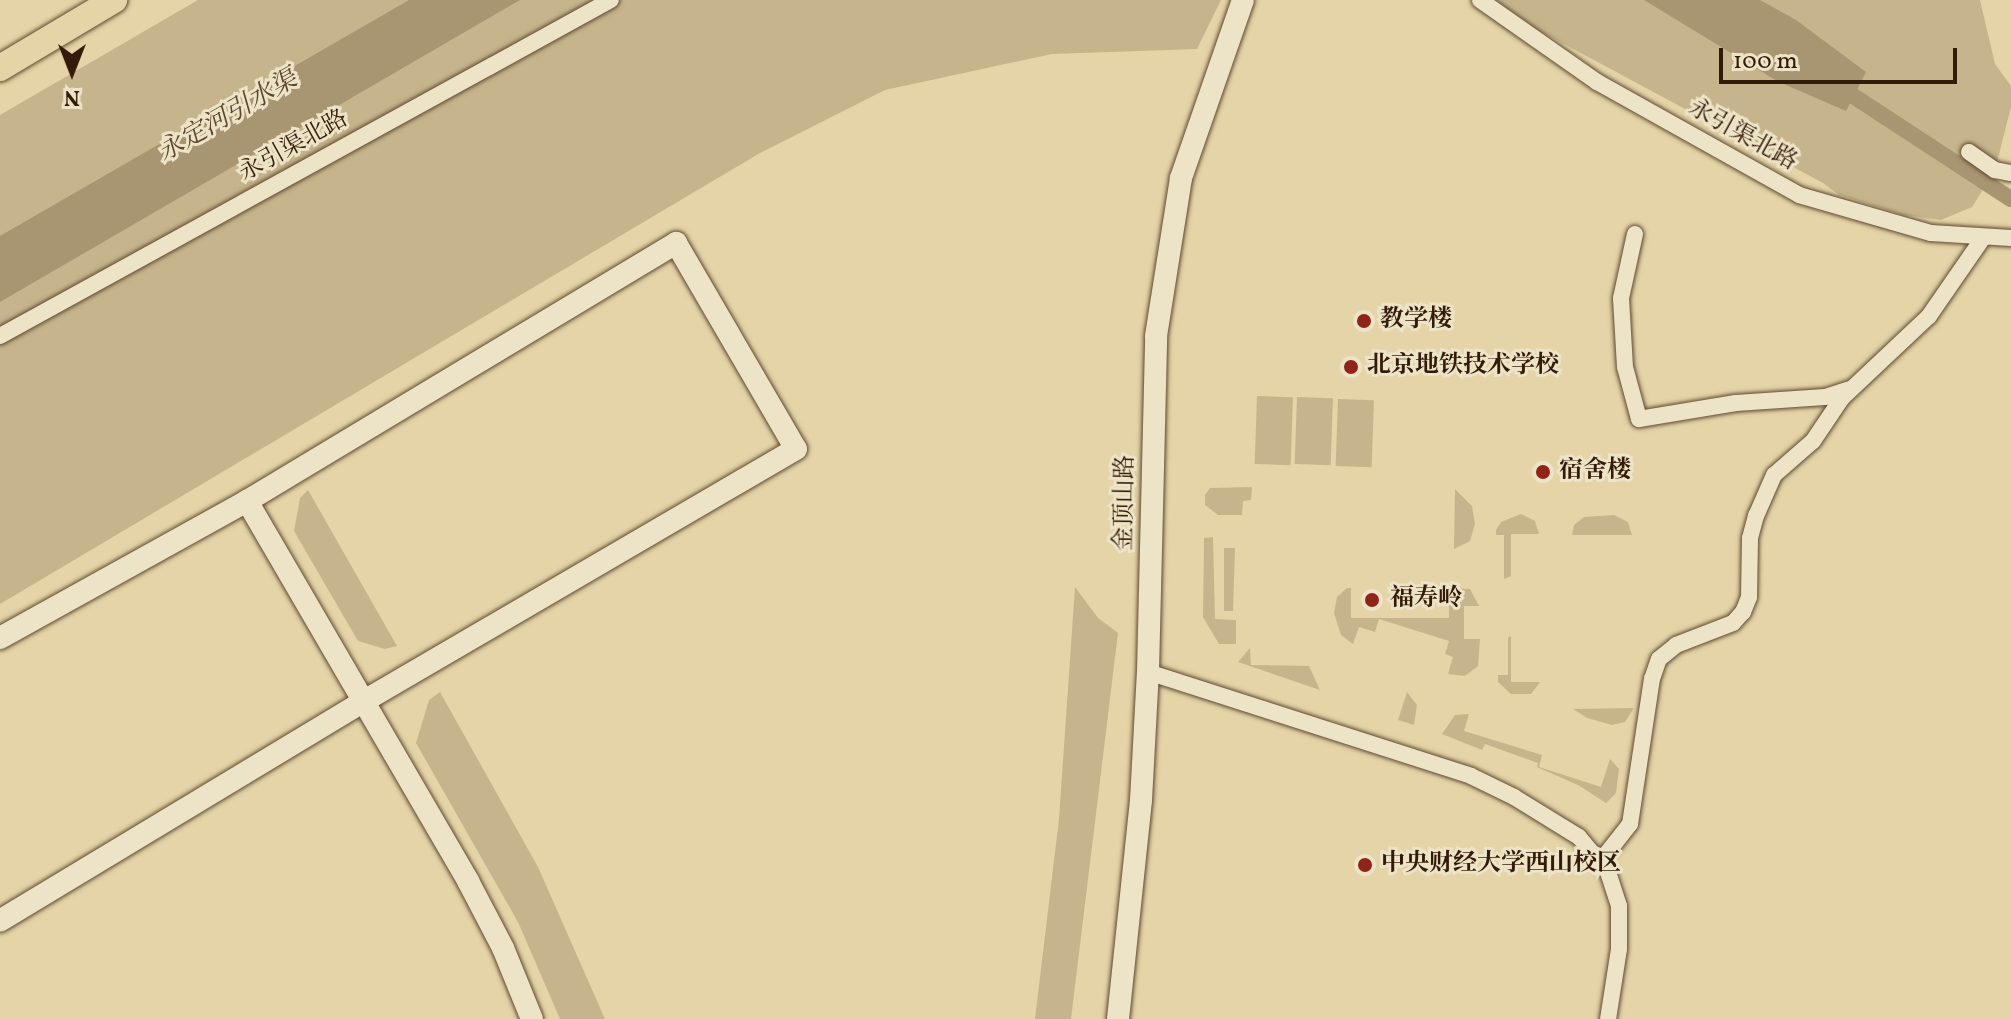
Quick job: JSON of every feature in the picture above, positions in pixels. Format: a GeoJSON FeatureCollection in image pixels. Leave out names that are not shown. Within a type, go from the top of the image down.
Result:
{"type":"FeatureCollection","features":[{"type":"Feature","properties":{"kind":"main road"},"geometry":{"type":"LineString","coordinates":[[0,47],[81,0]]}},
{"type":"Feature","properties":{"kind":"main road"},"geometry":{"type":"LineString","coordinates":[[0,68],[114,0]]}},
{"type":"Feature","properties":{"kind":"street","name":"永引渠北路"},"geometry":{"type":"LineString","coordinates":[[0,336],[611,0]]}},
{"type":"Feature","properties":{"kind":"street","name":"金顶山路"},"geometry":{"type":"LineString","coordinates":[[1118,1019],[1137,854],[1148,672],[1156,336],[1181,178],[1243,0]]}},
{"type":"Feature","properties":{"kind":"street","name":"永引渠北路"},"geometry":{"type":"LineString","coordinates":[[1480,0],[1597,82],[1799,195],[1931,233],[2011,238]]}},
{"type":"Feature","properties":{"kind":"street"},"geometry":{"type":"LineString","coordinates":[[1969,152],[1995,170],[2011,173]]}},
{"type":"Feature","properties":{"kind":"street"},"geometry":{"type":"LineString","coordinates":[[1635,234],[1621,298],[1625,367],[1639,419],[1736,403],[1825,397],[1854,387]]}},
{"type":"Feature","properties":{"kind":"street"},"geometry":{"type":"LineString","coordinates":[[1600,862],[1623,837],[1630,824],[1659,659],[1676,645],[1733,623],[1743,612],[1749,597],[1750,538],[1774,475],[1813,441],[1854,387],[1929,316],[1983,238]]}},
{"type":"Feature","properties":{"kind":"street"},"geometry":{"type":"LineString","coordinates":[[0,638],[247,501],[676,243],[796,449],[364,701],[0,921]]}},
{"type":"Feature","properties":{"kind":"street"},"geometry":{"type":"LineString","coordinates":[[247,501],[468,881],[503,948],[532,1019]]}},
{"type":"Feature","properties":{"kind":"street"},"geometry":{"type":"LineString","coordinates":[[1148,672],[1471,776],[1514,797],[1579,837],[1608,872],[1619,906],[1619,949],[1608,1019]]}},
{"type":"Feature","properties":{"kind":"shaded area"},"geometry":{"type":"Polygon","coordinates":[[[198,0],[1221,0],[1197,49],[1052,54],[885,90],[760,153],[0,604],[0,115],[198,0]]]}},
{"type":"Feature","properties":{"kind":"shaded area"},"geometry":{"type":"Polygon","coordinates":[[[1496,0],[1980,0],[1995,64],[2011,86],[2011,107],[1995,170],[1972,207],[1941,220],[1904,215],[1839,195],[1823,183],[1538,30],[1496,0]]]}},
{"type":"Feature","properties":{"kind":"shaded area"},"geometry":{"type":"Polygon","coordinates":[[[1257,396],[1293,397],[1291,465],[1255,464],[1257,396]]]}},
{"type":"Feature","properties":{"kind":"shaded area"},"geometry":{"type":"Polygon","coordinates":[[[1297,397],[1333,398],[1331,465],[1295,464],[1297,397]]]}},
{"type":"Feature","properties":{"kind":"shaded area"},"geometry":{"type":"Polygon","coordinates":[[[1338,399],[1374,400],[1372,467],[1336,466],[1338,399]]]}},
{"type":"Feature","properties":{"kind":"shaded area"},"geometry":{"type":"Polygon","coordinates":[[[1252,487],[1251,500],[1243,501],[1242,515],[1218,515],[1205,505],[1205,495],[1210,488],[1252,487]]]}},
{"type":"Feature","properties":{"kind":"shaded area"},"geometry":{"type":"Polygon","coordinates":[[[1455,489],[1472,506],[1475,524],[1470,541],[1454,549],[1455,489]]]}},
{"type":"Feature","properties":{"kind":"shaded area"},"geometry":{"type":"Polygon","coordinates":[[[308,490],[397,646],[385,649],[358,641],[294,531],[300,498],[308,490]]]}},
{"type":"Feature","properties":{"kind":"shaded area"},"geometry":{"type":"Polygon","coordinates":[[[1521,514],[1535,521],[1539,534],[1511,534],[1511,576],[1504,579],[1504,535],[1496,535],[1496,530],[1501,522],[1521,514]]]}},
{"type":"Feature","properties":{"kind":"shaded area"},"geometry":{"type":"Polygon","coordinates":[[[1614,515],[1628,522],[1632,535],[1572,535],[1574,525],[1584,517],[1614,515]]]}},
{"type":"Feature","properties":{"kind":"shaded area"},"geometry":{"type":"Polygon","coordinates":[[[1213,537],[1215,619],[1236,620],[1236,644],[1219,644],[1203,617],[1204,538],[1213,537]]]}},
{"type":"Feature","properties":{"kind":"shaded area"},"geometry":{"type":"Polygon","coordinates":[[[1224,548],[1235,548],[1233,611],[1224,611],[1224,548]]]}},
{"type":"Feature","properties":{"kind":"shaded area"},"geometry":{"type":"Polygon","coordinates":[[[1075,587],[1098,618],[1118,633],[1071,1019],[1035,1019],[1059,819],[1075,587]]]}},
{"type":"Feature","properties":{"kind":"shaded area"},"geometry":{"type":"Polygon","coordinates":[[[1351,588],[1351,618],[1449,618],[1449,588],[1470,589],[1479,606],[1464,606],[1464,639],[1480,639],[1478,666],[1465,676],[1448,674],[1453,657],[1445,654],[1449,641],[1379,619],[1375,632],[1359,627],[1353,644],[1341,635],[1334,613],[1337,597],[1351,588]]]}},
{"type":"Feature","properties":{"kind":"shaded area"},"geometry":{"type":"Polygon","coordinates":[[[1511,636],[1511,682],[1540,682],[1531,694],[1511,694],[1498,682],[1498,675],[1508,675],[1508,638],[1511,636]]]}},
{"type":"Feature","properties":{"kind":"shaded area"},"geometry":{"type":"Polygon","coordinates":[[[1250,648],[1251,665],[1309,666],[1320,690],[1238,662],[1250,648]]]}},
{"type":"Feature","properties":{"kind":"shaded area"},"geometry":{"type":"Polygon","coordinates":[[[440,692],[538,867],[605,1019],[560,1019],[518,922],[416,743],[429,700],[440,692]]]}},
{"type":"Feature","properties":{"kind":"shaded area"},"geometry":{"type":"Polygon","coordinates":[[[1407,692],[1417,705],[1414,725],[1398,720],[1407,692]]]}},
{"type":"Feature","properties":{"kind":"shaded area"},"geometry":{"type":"Polygon","coordinates":[[[1634,708],[1625,722],[1612,725],[1587,718],[1573,709],[1634,708]]]}},
{"type":"Feature","properties":{"kind":"shaded area"},"geometry":{"type":"Polygon","coordinates":[[[1469,714],[1464,731],[1542,755],[1539,767],[1601,787],[1610,759],[1619,769],[1616,793],[1606,803],[1578,785],[1537,767],[1538,763],[1485,744],[1482,750],[1442,734],[1455,715],[1469,714]]]}},
{"type":"Feature","properties":{"kind":"water"},"geometry":{"type":"Polygon","coordinates":[[[409,0],[520,0],[0,302],[0,236],[409,0]]]}},
{"type":"Feature","properties":{"kind":"water"},"geometry":{"type":"Polygon","coordinates":[[[1644,0],[1760,0],[1796,20],[1866,72],[1846,111],[1777,81],[1644,0]]]}},
{"type":"Feature","properties":{"kind":"waterway","name":"永定河引水渠"},"geometry":{"type":"LineString","coordinates":[[1835,84],[2011,199]]}},
{"type":"Feature","properties":{"kind":"place","name":"教学楼"},"geometry":{"type":"Point","coordinates":[1364,321]}},
{"type":"Feature","properties":{"kind":"place","name":"北京地铁技术学校"},"geometry":{"type":"Point","coordinates":[1351,367]}},
{"type":"Feature","properties":{"kind":"place","name":"宿舍楼"},"geometry":{"type":"Point","coordinates":[1543,472]}},
{"type":"Feature","properties":{"kind":"place","name":"福寿岭"},"geometry":{"type":"Point","coordinates":[1372,600]}},
{"type":"Feature","properties":{"kind":"place","name":"中央财经大学西山校区"},"geometry":{"type":"Point","coordinates":[1365,865]}}]}
